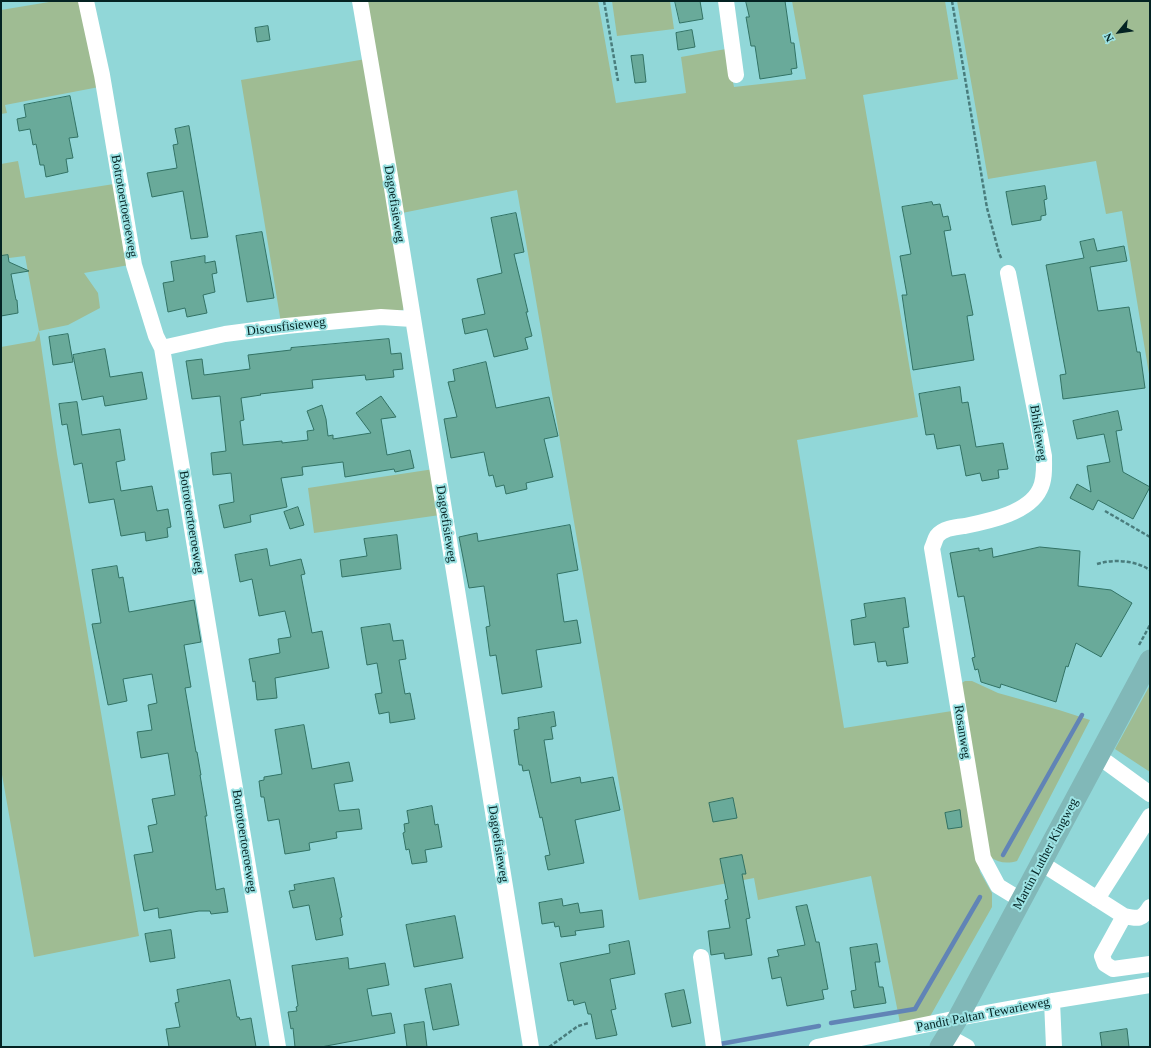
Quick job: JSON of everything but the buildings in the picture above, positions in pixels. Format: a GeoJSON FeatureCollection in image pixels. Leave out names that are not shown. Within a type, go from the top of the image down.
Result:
{"type":"FeatureCollection","features":[{"type":"Feature","properties":{"kind":"main road","name":"Martin Luther Kingweg"},"geometry":{"type":"LineString","coordinates":[[944,1042],[1150,660]]}},
{"type":"Feature","properties":{"kind":"street","name":"Botrotoertoeroeweg"},"geometry":{"type":"LineString","coordinates":[[86,1],[102,75],[134,265],[156,336],[162,348],[278,1047]]}},
{"type":"Feature","properties":{"kind":"street","name":"Dagoefisieweg"},"geometry":{"type":"LineString","coordinates":[[360,1],[389,169],[412,319],[531,1047]]}},
{"type":"Feature","properties":{"kind":"street"},"geometry":{"type":"LineString","coordinates":[[726,1],[736,74]]}},
{"type":"Feature","properties":{"kind":"street","name":"Bhikieweg"},"geometry":{"type":"LineString","coordinates":[[932,548],[937,536],[949,528],[996,519],[1019,509],[1033,500],[1043,481],[1044,456],[1008,273]]}},
{"type":"Feature","properties":{"kind":"street","name":"Discusfisieweg"},"geometry":{"type":"LineString","coordinates":[[162,348],[226,334],[286,326],[381,317],[412,319]]}},
{"type":"Feature","properties":{"kind":"street","name":"Rosanweg"},"geometry":{"type":"LineString","coordinates":[[932,548],[983,858],[998,886],[1021,900]]}},
{"type":"Feature","properties":{"kind":"street"},"geometry":{"type":"LineString","coordinates":[[1098,756],[1150,794]]}},
{"type":"Feature","properties":{"kind":"street"},"geometry":{"type":"LineString","coordinates":[[1097,899],[1150,816]]}},
{"type":"Feature","properties":{"kind":"street"},"geometry":{"type":"LineString","coordinates":[[1041,863],[1124,916],[1141,918],[1150,908]]}},
{"type":"Feature","properties":{"kind":"street"},"geometry":{"type":"LineString","coordinates":[[1124,916],[1102,956],[1105,964],[1113,969],[1150,964]]}},
{"type":"Feature","properties":{"kind":"street"},"geometry":{"type":"LineString","coordinates":[[701,957],[714,1047]]}},
{"type":"Feature","properties":{"kind":"street","name":"Pandit Paltan Tewarieweg"},"geometry":{"type":"LineString","coordinates":[[817,1047],[958,1018],[1150,985]]}},
{"type":"Feature","properties":{"kind":"street"},"geometry":{"type":"LineString","coordinates":[[1052,1001],[1054,1047]]}},
{"type":"Feature","properties":{"kind":"street"},"geometry":{"type":"LineString","coordinates":[[944,1042],[967,1047]]}},
{"type":"Feature","properties":{"kind":"path"},"geometry":{"type":"LineString","coordinates":[[604,1],[618,82]]}},
{"type":"Feature","properties":{"kind":"path"},"geometry":{"type":"LineString","coordinates":[[952,1],[987,208],[999,253],[1008,273]]}},
{"type":"Feature","properties":{"kind":"path"},"geometry":{"type":"LineString","coordinates":[[1105,511],[1150,537]]}},
{"type":"Feature","properties":{"kind":"path"},"geometry":{"type":"LineString","coordinates":[[1097,564],[1118,560],[1145,567],[1150,570]]}},
{"type":"Feature","properties":{"kind":"path"},"geometry":{"type":"LineString","coordinates":[[549,1047],[578,1026],[589,1023]]}},
{"type":"Feature","properties":{"kind":"green space"},"geometry":{"type":"Polygon","coordinates":[[[55,1],[80,1],[99,87],[5,105],[7,113],[1,114],[1,10],[55,1]]]}},
{"type":"Feature","properties":{"kind":"green space"},"geometry":{"type":"Polygon","coordinates":[[[367,1],[598,1],[616,103],[686,93],[681,57],[726,49],[734,87],[806,79],[792,1],[945,1],[958,79],[863,95],[918,417],[797,440],[844,728],[952,711],[980,872],[992,893],[992,907],[928,1020],[900,1023],[871,876],[758,900],[754,878],[639,900],[517,190],[402,213],[367,1]]]}},
{"type":"Feature","properties":{"kind":"green space"},"geometry":{"type":"Polygon","coordinates":[[[612,1],[670,1],[674,29],[617,36],[612,1]]]}},
{"type":"Feature","properties":{"kind":"green space"},"geometry":{"type":"Polygon","coordinates":[[[957,1],[1150,1],[1150,380],[1122,211],[1106,214],[1096,161],[988,179],[957,1]]]}},
{"type":"Feature","properties":{"kind":"green space"},"geometry":{"type":"Polygon","coordinates":[[[366,59],[405,303],[403,310],[281,323],[241,80],[366,59]]]}},
{"type":"Feature","properties":{"kind":"green space"},"geometry":{"type":"Polygon","coordinates":[[[18,161],[25,198],[114,184],[129,265],[84,273],[98,293],[100,308],[68,325],[39,331],[25,256],[1,259],[1,164],[18,161]]]}},
{"type":"Feature","properties":{"kind":"green space"},"geometry":{"type":"Polygon","coordinates":[[[39,331],[57,454],[139,936],[34,957],[1,769],[1,347],[35,341],[39,331]]]}},
{"type":"Feature","properties":{"kind":"green space"},"geometry":{"type":"Polygon","coordinates":[[[434,469],[440,515],[314,533],[308,488],[434,469]]]}},
{"type":"Feature","properties":{"kind":"green space"},"geometry":{"type":"Polygon","coordinates":[[[965,681],[972,681],[998,693],[1090,720],[1017,861],[1003,862],[989,856],[960,684],[965,681]]]}},
{"type":"Feature","properties":{"kind":"green space"},"geometry":{"type":"Polygon","coordinates":[[[1150,685],[1150,772],[1115,749],[1150,685]]]}},
{"type":"Feature","properties":{"kind":"waterway"},"geometry":{"type":"LineString","coordinates":[[1003,855],[1082,715]]}},
{"type":"Feature","properties":{"kind":"waterway"},"geometry":{"type":"LineString","coordinates":[[831,1023],[915,1009],[980,897]]}},
{"type":"Feature","properties":{"kind":"waterway"},"geometry":{"type":"LineString","coordinates":[[720,1044],[819,1026]]}}]}
